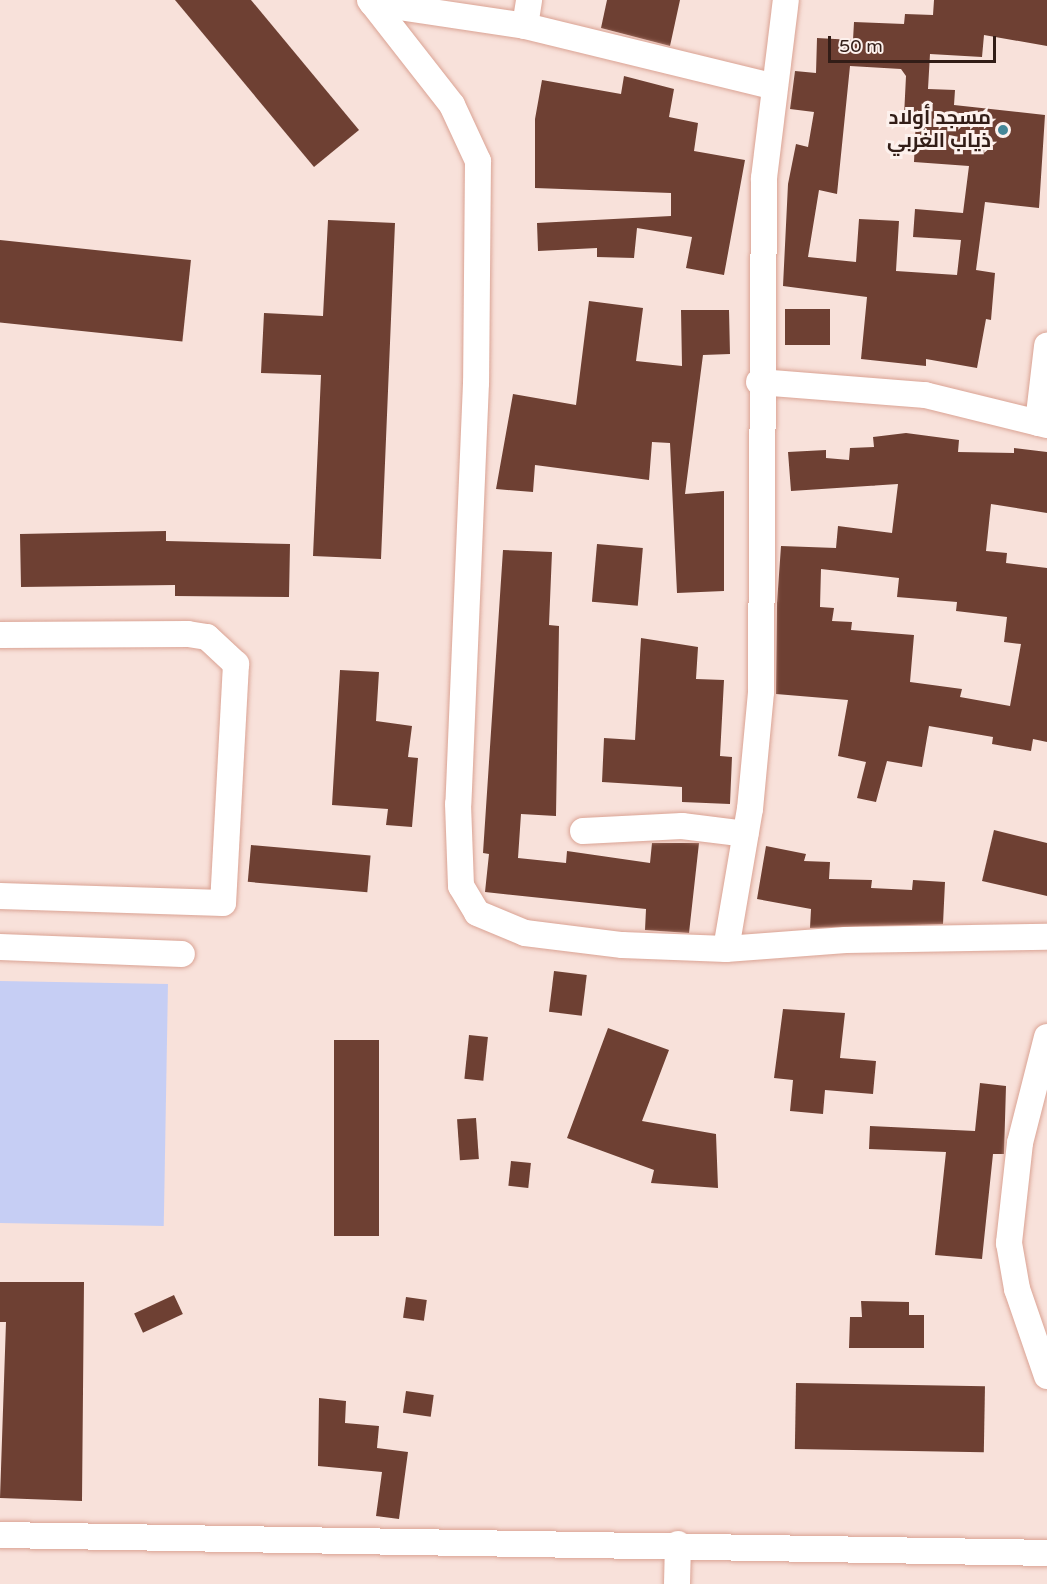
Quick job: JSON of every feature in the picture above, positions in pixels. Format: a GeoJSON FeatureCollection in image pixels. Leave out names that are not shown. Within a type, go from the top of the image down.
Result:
{"type":"FeatureCollection","features":[{"type":"Feature","properties":{"kind":"street"},"geometry":{"type":"LineString","coordinates":[[525,26],[529,0]]}},
{"type":"Feature","properties":{"kind":"street"},"geometry":{"type":"LineString","coordinates":[[726,949],[746,834],[764,625],[759,382],[764,178],[786,0]]}},
{"type":"Feature","properties":{"kind":"street"},"geometry":{"type":"LineString","coordinates":[[371,1],[525,26],[775,87]]}},
{"type":"Feature","properties":{"kind":"street"},"geometry":{"type":"LineString","coordinates":[[371,1],[452,105],[478,161],[476,383],[458,804],[460,886],[477,913],[525,933],[726,949],[846,940],[1047,937]]}},
{"type":"Feature","properties":{"kind":"street"},"geometry":{"type":"LineString","coordinates":[[759,382],[925,395],[1042,424],[1047,346]]}},
{"type":"Feature","properties":{"kind":"street"},"geometry":{"type":"LineString","coordinates":[[0,635],[188,634],[207,637],[236,664],[223,903],[0,896]]}},
{"type":"Feature","properties":{"kind":"street"},"geometry":{"type":"LineString","coordinates":[[583,831],[682,826],[746,834]]}},
{"type":"Feature","properties":{"kind":"street"},"geometry":{"type":"LineString","coordinates":[[0,947],[182,954]]}},
{"type":"Feature","properties":{"kind":"street"},"geometry":{"type":"LineString","coordinates":[[1047,1037],[1020,1143],[1009,1243],[1017,1289],[1047,1376]]}},
{"type":"Feature","properties":{"kind":"street"},"geometry":{"type":"LineString","coordinates":[[0,1535],[678,1544],[1047,1553]]}},
{"type":"Feature","properties":{"kind":"street"},"geometry":{"type":"LineString","coordinates":[[677,1584],[678,1544]]}},
{"type":"Feature","properties":{"kind":"shaded area"},"geometry":{"type":"Polygon","coordinates":[[[0,981],[168,984],[164,1226],[0,1223],[0,981]]]}},
{"type":"Feature","properties":{"kind":"building"},"geometry":{"type":"Polygon","coordinates":[[[175,0],[251,0],[359,130],[314,167],[175,0]]]}},
{"type":"Feature","properties":{"kind":"building"},"geometry":{"type":"Polygon","coordinates":[[[607,0],[680,0],[670,46],[601,28],[607,0]]]}},
{"type":"Feature","properties":{"kind":"building"},"geometry":{"type":"Polygon","coordinates":[[[934,0],[1047,0],[1047,46],[984,35],[982,57],[930,54],[928,89],[955,90],[954,105],[1045,115],[1039,208],[985,202],[976,270],[995,273],[991,320],[986,319],[977,368],[926,359],[926,366],[861,359],[867,297],[783,286],[788,184],[796,144],[808,147],[814,112],[790,109],[795,71],[816,73],[817,38],[853,40],[854,22],[904,24],[905,14],[933,15],[934,0]],[[850,66],[837,194],[819,190],[808,257],[856,262],[859,219],[899,221],[896,271],[957,275],[961,240],[913,237],[915,209],[963,213],[969,166],[914,162],[916,117],[904,116],[906,76],[901,69],[850,66]]]}},
{"type":"Feature","properties":{"kind":"building"},"geometry":{"type":"Polygon","coordinates":[[[624,76],[674,89],[669,117],[698,123],[694,151],[745,160],[724,275],[686,268],[692,237],[637,228],[634,258],[597,257],[597,248],[538,251],[537,223],[671,216],[671,193],[535,188],[535,119],[542,80],[621,94],[624,76]]]}},
{"type":"Feature","properties":{"kind":"building"},"geometry":{"type":"Polygon","coordinates":[[[328,220],[395,223],[381,559],[313,556],[321,375],[261,373],[264,313],[323,316],[328,220]]]}},
{"type":"Feature","properties":{"kind":"building"},"geometry":{"type":"Polygon","coordinates":[[[0,240],[191,260],[182,342],[0,322],[0,240]]]}},
{"type":"Feature","properties":{"kind":"building"},"geometry":{"type":"Polygon","coordinates":[[[589,301],[643,308],[636,361],[682,366],[681,310],[729,310],[730,354],[703,355],[685,494],[724,491],[724,591],[677,593],[670,443],[652,442],[649,480],[535,465],[533,492],[496,489],[513,394],[576,405],[589,301]]]}},
{"type":"Feature","properties":{"kind":"building"},"geometry":{"type":"Polygon","coordinates":[[[785,309],[830,309],[830,345],[785,345],[785,309]]]}},
{"type":"Feature","properties":{"kind":"building"},"geometry":{"type":"Polygon","coordinates":[[[906,433],[959,440],[958,452],[1014,453],[1014,448],[1047,452],[1047,513],[991,504],[986,551],[1007,553],[1006,563],[1047,568],[1047,742],[1033,739],[1031,751],[992,744],[993,737],[929,726],[922,767],[887,761],[876,802],[857,798],[866,762],[838,756],[848,700],[776,694],[777,603],[781,546],[836,548],[838,526],[892,533],[898,484],[791,491],[788,452],[826,450],[826,458],[849,460],[850,448],[874,447],[873,437],[906,433]],[[821,569],[820,607],[834,608],[832,621],[852,622],[851,630],[914,635],[910,682],[962,689],[960,697],[1010,706],[1021,644],[1004,642],[1007,617],[956,611],[957,602],[897,597],[899,578],[821,569]]]}},
{"type":"Feature","properties":{"kind":"building"},"geometry":{"type":"Polygon","coordinates":[[[166,531],[166,541],[290,544],[289,597],[175,596],[175,585],[21,587],[20,534],[166,531]]]}},
{"type":"Feature","properties":{"kind":"building"},"geometry":{"type":"Polygon","coordinates":[[[597,544],[643,548],[638,606],[592,602],[597,544]]]}},
{"type":"Feature","properties":{"kind":"building"},"geometry":{"type":"Polygon","coordinates":[[[503,550],[552,552],[549,625],[559,626],[556,816],[521,814],[518,858],[566,863],[567,851],[650,863],[652,843],[699,843],[689,933],[645,930],[646,909],[485,892],[489,854],[483,853],[503,550]]]}},
{"type":"Feature","properties":{"kind":"building"},"geometry":{"type":"Polygon","coordinates":[[[641,638],[698,647],[696,679],[724,680],[720,756],[732,757],[730,804],[682,802],[682,787],[602,782],[604,738],[635,740],[641,638]]]}},
{"type":"Feature","properties":{"kind":"building"},"geometry":{"type":"Polygon","coordinates":[[[340,670],[379,672],[376,721],[412,726],[408,757],[418,758],[412,827],[386,825],[388,809],[332,805],[340,670]]]}},
{"type":"Feature","properties":{"kind":"building"},"geometry":{"type":"Polygon","coordinates":[[[994,830],[1047,843],[1047,896],[982,881],[994,830]]]}},
{"type":"Feature","properties":{"kind":"building"},"geometry":{"type":"Polygon","coordinates":[[[251,845],[371,855],[367,892],[248,882],[251,845]]]}},
{"type":"Feature","properties":{"kind":"building"},"geometry":{"type":"Polygon","coordinates":[[[766,846],[806,854],[804,861],[830,862],[829,879],[872,880],[871,888],[912,890],[913,880],[945,882],[943,924],[810,928],[811,909],[757,899],[766,846]]]}},
{"type":"Feature","properties":{"kind":"building"},"geometry":{"type":"Polygon","coordinates":[[[554,971],[587,975],[582,1016],[549,1012],[554,971]]]}},
{"type":"Feature","properties":{"kind":"building"},"geometry":{"type":"Polygon","coordinates":[[[783,1009],[845,1013],[840,1058],[876,1061],[873,1094],[825,1090],[823,1114],[790,1111],[793,1080],[774,1078],[783,1009]]]}},
{"type":"Feature","properties":{"kind":"building"},"geometry":{"type":"Polygon","coordinates":[[[608,1028],[669,1050],[642,1121],[716,1134],[718,1188],[651,1183],[654,1170],[567,1138],[608,1028]]]}},
{"type":"Feature","properties":{"kind":"building"},"geometry":{"type":"Polygon","coordinates":[[[469,1035],[488,1037],[483,1081],[464,1079],[469,1035]]]}},
{"type":"Feature","properties":{"kind":"building"},"geometry":{"type":"Polygon","coordinates":[[[334,1040],[379,1040],[379,1236],[334,1236],[334,1040]]]}},
{"type":"Feature","properties":{"kind":"building"},"geometry":{"type":"Polygon","coordinates":[[[980,1083],[1006,1086],[1004,1154],[993,1154],[982,1259],[935,1255],[946,1152],[869,1149],[870,1126],[975,1131],[980,1083]]]}},
{"type":"Feature","properties":{"kind":"building"},"geometry":{"type":"Polygon","coordinates":[[[476,1118],[479,1159],[460,1160],[457,1119],[476,1118]]]}},
{"type":"Feature","properties":{"kind":"building"},"geometry":{"type":"Polygon","coordinates":[[[511,1161],[531,1163],[528,1188],[508,1186],[511,1161]]]}},
{"type":"Feature","properties":{"kind":"building"},"geometry":{"type":"Polygon","coordinates":[[[0,1282],[84,1282],[82,1501],[0,1498],[6,1322],[0,1322],[0,1282]]]}},
{"type":"Feature","properties":{"kind":"building"},"geometry":{"type":"Polygon","coordinates":[[[174,1295],[183,1314],[143,1333],[134,1314],[174,1295]]]}},
{"type":"Feature","properties":{"kind":"building"},"geometry":{"type":"Polygon","coordinates":[[[406,1297],[427,1300],[424,1321],[403,1318],[406,1297]]]}},
{"type":"Feature","properties":{"kind":"building"},"geometry":{"type":"Polygon","coordinates":[[[861,1301],[909,1302],[909,1315],[924,1315],[924,1348],[849,1348],[850,1317],[862,1317],[861,1301]]]}},
{"type":"Feature","properties":{"kind":"building"},"geometry":{"type":"Polygon","coordinates":[[[796,1383],[985,1386],[984,1452],[795,1449],[796,1383]]]}},
{"type":"Feature","properties":{"kind":"building"},"geometry":{"type":"Polygon","coordinates":[[[406,1391],[434,1395],[431,1417],[403,1413],[406,1391]]]}},
{"type":"Feature","properties":{"kind":"building"},"geometry":{"type":"Polygon","coordinates":[[[319,1398],[346,1401],[345,1423],[379,1426],[377,1448],[408,1452],[399,1519],[376,1516],[382,1472],[318,1466],[319,1398]]]}},
{"type":"Feature","properties":{"kind":"place","name":"مسجد أولاد ذياب الغربي"},"geometry":{"type":"Point","coordinates":[1003,130]}}]}
